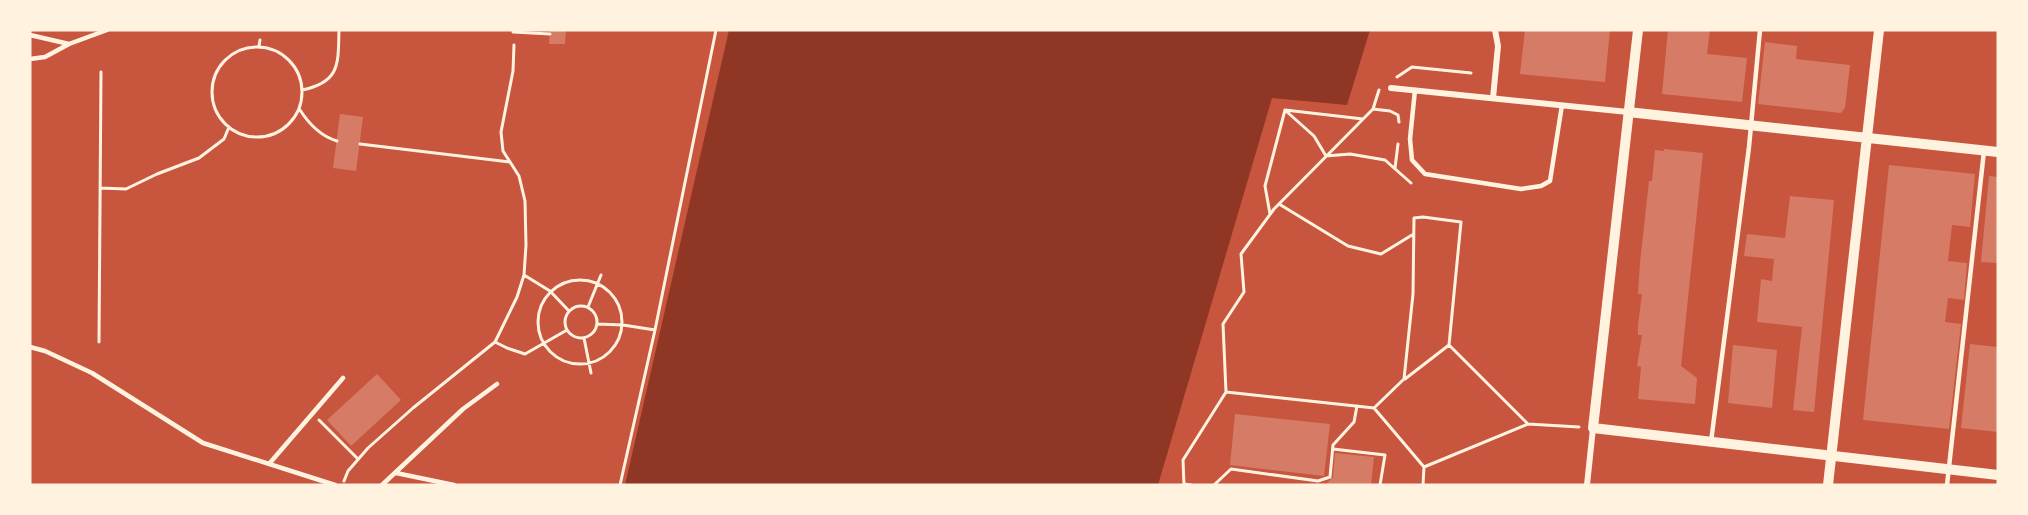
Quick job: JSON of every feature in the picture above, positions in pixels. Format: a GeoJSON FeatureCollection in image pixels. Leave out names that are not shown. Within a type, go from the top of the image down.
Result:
{"type":"FeatureCollection","features":[{"type":"Feature","properties":{"kind":"street"},"geometry":{"type":"LineString","coordinates":[[1493,98],[1498,46],[1495,30]]}},
{"type":"Feature","properties":{"kind":"street"},"geometry":{"type":"LineString","coordinates":[[1587,485],[1638,30]]}},
{"type":"Feature","properties":{"kind":"street"},"geometry":{"type":"LineString","coordinates":[[1828,485],[1879,30]]}},
{"type":"Feature","properties":{"kind":"street"},"geometry":{"type":"LineString","coordinates":[[1391,88],[1998,152]]}},
{"type":"Feature","properties":{"kind":"street"},"geometry":{"type":"LineString","coordinates":[[1593,428],[1998,476]]}},
{"type":"Feature","properties":{"kind":"lane"},"geometry":{"type":"LineString","coordinates":[[30,59],[45,57],[69,44],[107,30]]}},
{"type":"Feature","properties":{"kind":"lane"},"geometry":{"type":"LineString","coordinates":[[1711,442],[1760,30]]}},
{"type":"Feature","properties":{"kind":"lane"},"geometry":{"type":"LineString","coordinates":[[30,35],[69,44]]}},
{"type":"Feature","properties":{"kind":"lane"},"geometry":{"type":"LineString","coordinates":[[1414,90],[1410,139],[1412,160],[1425,174],[1521,189],[1541,186],[1550,181],[1562,105]]}},
{"type":"Feature","properties":{"kind":"lane"},"geometry":{"type":"LineString","coordinates":[[1947,485],[1984,150]]}},
{"type":"Feature","properties":{"kind":"lane"},"geometry":{"type":"LineString","coordinates":[[30,347],[45,351],[92,373],[202,443],[335,485]]}},
{"type":"Feature","properties":{"kind":"lane"},"geometry":{"type":"LineString","coordinates":[[269,464],[343,378]]}},
{"type":"Feature","properties":{"kind":"lane"},"geometry":{"type":"LineString","coordinates":[[381,485],[463,409],[497,384]]}},
{"type":"Feature","properties":{"kind":"lane"},"geometry":{"type":"LineString","coordinates":[[396,472],[454,485]]}},
{"type":"Feature","properties":{"kind":"path"},"geometry":{"type":"LineString","coordinates":[[302,90],[315,88],[330,78],[337,66],[339,30]]}},
{"type":"Feature","properties":{"kind":"path"},"geometry":{"type":"LineString","coordinates":[[620,485],[655,330],[716,30]]}},
{"type":"Feature","properties":{"kind":"path"},"geometry":{"type":"LineString","coordinates":[[513,32],[550,33]]}},
{"type":"Feature","properties":{"kind":"path"},"geometry":{"type":"LineString","coordinates":[[260,40],[260,46]]}},
{"type":"Feature","properties":{"kind":"path"},"geometry":{"type":"LineString","coordinates":[[342,485],[348,471],[358,459],[412,408],[495,342],[508,318],[524,275],[526,245],[525,201],[519,176],[503,151],[501,132],[513,71],[514,45]]}},
{"type":"Feature","properties":{"kind":"path"},"geometry":{"type":"LineString","coordinates":[[260,46],[274,50],[287,58],[297,70],[302,90],[303,99],[290,125],[277,133],[263,137],[248,137],[235,132],[223,123],[215,110],[212,95],[213,80],[220,66],[230,55],[244,48],[260,46]]}},
{"type":"Feature","properties":{"kind":"path"},"geometry":{"type":"LineString","coordinates":[[1396,78],[1412,67],[1471,73]]}},
{"type":"Feature","properties":{"kind":"path"},"geometry":{"type":"LineString","coordinates":[[99,342],[101,72]]}},
{"type":"Feature","properties":{"kind":"path"},"geometry":{"type":"LineString","coordinates":[[1191,485],[1184,484],[1184,460],[1226,392],[1223,324],[1244,292],[1241,254],[1279,204],[1373,109],[1380,89]]}},
{"type":"Feature","properties":{"kind":"path"},"geometry":{"type":"LineString","coordinates":[[1373,109],[1390,111],[1398,115],[1399,129]]}},
{"type":"Feature","properties":{"kind":"path"},"geometry":{"type":"LineString","coordinates":[[299,110],[311,126],[337,141]]}},
{"type":"Feature","properties":{"kind":"path"},"geometry":{"type":"LineString","coordinates":[[1285,110],[1363,119]]}},
{"type":"Feature","properties":{"kind":"path"},"geometry":{"type":"LineString","coordinates":[[1285,110],[1314,136],[1326,156]]}},
{"type":"Feature","properties":{"kind":"path"},"geometry":{"type":"LineString","coordinates":[[1270,214],[1265,186],[1285,110]]}},
{"type":"Feature","properties":{"kind":"path"},"geometry":{"type":"LineString","coordinates":[[100,188],[126,189],[199,158],[224,139],[229,127]]}},
{"type":"Feature","properties":{"kind":"path"},"geometry":{"type":"LineString","coordinates":[[1395,168],[1398,139]]}},
{"type":"Feature","properties":{"kind":"path"},"geometry":{"type":"LineString","coordinates":[[360,144],[510,162]]}},
{"type":"Feature","properties":{"kind":"path"},"geometry":{"type":"LineString","coordinates":[[1326,156],[1350,154],[1385,160],[1411,183]]}},
{"type":"Feature","properties":{"kind":"path"},"geometry":{"type":"LineString","coordinates":[[1279,204],[1348,246],[1381,254],[1412,234]]}},
{"type":"Feature","properties":{"kind":"path"},"geometry":{"type":"LineString","coordinates":[[1374,408],[1404,380],[1449,345],[1461,222],[1414,218],[1413,294],[1404,380]]}},
{"type":"Feature","properties":{"kind":"path"},"geometry":{"type":"LineString","coordinates":[[524,275],[550,291],[569,311]]}},
{"type":"Feature","properties":{"kind":"path"},"geometry":{"type":"LineString","coordinates":[[588,307],[601,275]]}},
{"type":"Feature","properties":{"kind":"path"},"geometry":{"type":"LineString","coordinates":[[576,279],[597,283],[605,286],[615,297],[622,310],[623,325],[620,338],[603,358],[577,364],[564,361],[552,354],[544,344],[538,330],[538,316],[542,303],[550,291],[562,283],[576,279]]}},
{"type":"Feature","properties":{"kind":"path"},"geometry":{"type":"LineString","coordinates":[[578,306],[588,307],[595,314],[597,324],[592,334],[584,338],[576,338],[567,330],[564,321],[569,311],[578,306]]}},
{"type":"Feature","properties":{"kind":"path"},"geometry":{"type":"LineString","coordinates":[[597,324],[655,330]]}},
{"type":"Feature","properties":{"kind":"path"},"geometry":{"type":"LineString","coordinates":[[495,342],[525,354],[567,330]]}},
{"type":"Feature","properties":{"kind":"path"},"geometry":{"type":"LineString","coordinates":[[584,338],[591,373]]}},
{"type":"Feature","properties":{"kind":"path"},"geometry":{"type":"LineString","coordinates":[[1449,345],[1528,424]]}},
{"type":"Feature","properties":{"kind":"path"},"geometry":{"type":"LineString","coordinates":[[1226,392],[1374,408],[1424,467],[1423,485]]}},
{"type":"Feature","properties":{"kind":"path"},"geometry":{"type":"LineString","coordinates":[[1214,485],[1231,469],[1319,483],[1330,477],[1333,445],[1354,422],[1357,406]]}},
{"type":"Feature","properties":{"kind":"path"},"geometry":{"type":"LineString","coordinates":[[312,413],[358,459]]}},
{"type":"Feature","properties":{"kind":"path"},"geometry":{"type":"LineString","coordinates":[[1424,467],[1528,424],[1593,428]]}},
{"type":"Feature","properties":{"kind":"path"},"geometry":{"type":"LineString","coordinates":[[1333,449],[1385,455],[1380,485]]}},
{"type":"Feature","properties":{"kind":"shaded area"},"geometry":{"type":"Polygon","coordinates":[[[729,30],[1370,30],[1347,105],[1272,98],[1158,485],[625,485],[729,30]]]}},
{"type":"Feature","properties":{"kind":"building"},"geometry":{"type":"Polygon","coordinates":[[[550,30],[566,30],[565,44],[549,44],[550,30]]]}},
{"type":"Feature","properties":{"kind":"building"},"geometry":{"type":"Polygon","coordinates":[[[1525,30],[1610,30],[1605,82],[1520,74],[1525,30]]]}},
{"type":"Feature","properties":{"kind":"building"},"geometry":{"type":"Polygon","coordinates":[[[1668,30],[1710,30],[1707,54],[1747,58],[1742,102],[1662,94],[1668,30]]]}},
{"type":"Feature","properties":{"kind":"building"},"geometry":{"type":"Polygon","coordinates":[[[1765,42],[1797,46],[1796,59],[1850,65],[1845,108],[1841,113],[1758,104],[1765,42]]]}},
{"type":"Feature","properties":{"kind":"building"},"geometry":{"type":"Polygon","coordinates":[[[340,114],[363,117],[356,171],[333,168],[340,114]]]}},
{"type":"Feature","properties":{"kind":"building"},"geometry":{"type":"Polygon","coordinates":[[[1664,149],[1703,153],[1681,366],[1697,378],[1695,404],[1638,399],[1641,367],[1637,366],[1642,335],[1638,335],[1642,294],[1638,294],[1640,263],[1649,181],[1652,181],[1655,150],[1664,151],[1664,149]]]}},
{"type":"Feature","properties":{"kind":"building"},"geometry":{"type":"Polygon","coordinates":[[[1889,165],[1975,174],[1970,227],[1952,225],[1948,261],[1967,263],[1964,300],[1948,298],[1945,322],[1961,324],[1949,429],[1863,420],[1889,165]]]}},
{"type":"Feature","properties":{"kind":"building"},"geometry":{"type":"Polygon","coordinates":[[[1989,176],[1998,177],[1998,263],[1981,262],[1989,176]]]}},
{"type":"Feature","properties":{"kind":"building"},"geometry":{"type":"Polygon","coordinates":[[[1790,196],[1834,200],[1814,412],[1793,410],[1802,327],[1757,322],[1761,279],[1772,281],[1774,259],[1744,256],[1747,234],[1785,238],[1790,196]]]}},
{"type":"Feature","properties":{"kind":"building"},"geometry":{"type":"Polygon","coordinates":[[[1970,344],[1998,347],[1998,432],[1961,428],[1970,344]]]}},
{"type":"Feature","properties":{"kind":"building"},"geometry":{"type":"Polygon","coordinates":[[[1733,345],[1777,350],[1772,408],[1728,403],[1733,345]]]}},
{"type":"Feature","properties":{"kind":"building"},"geometry":{"type":"Polygon","coordinates":[[[377,374],[401,400],[351,446],[327,420],[377,374]]]}},
{"type":"Feature","properties":{"kind":"building"},"geometry":{"type":"Polygon","coordinates":[[[1235,414],[1330,424],[1324,476],[1230,465],[1235,414]]]}},
{"type":"Feature","properties":{"kind":"building"},"geometry":{"type":"Polygon","coordinates":[[[1335,453],[1374,457],[1371,485],[1325,485],[1333,477],[1335,453]]]}}]}
